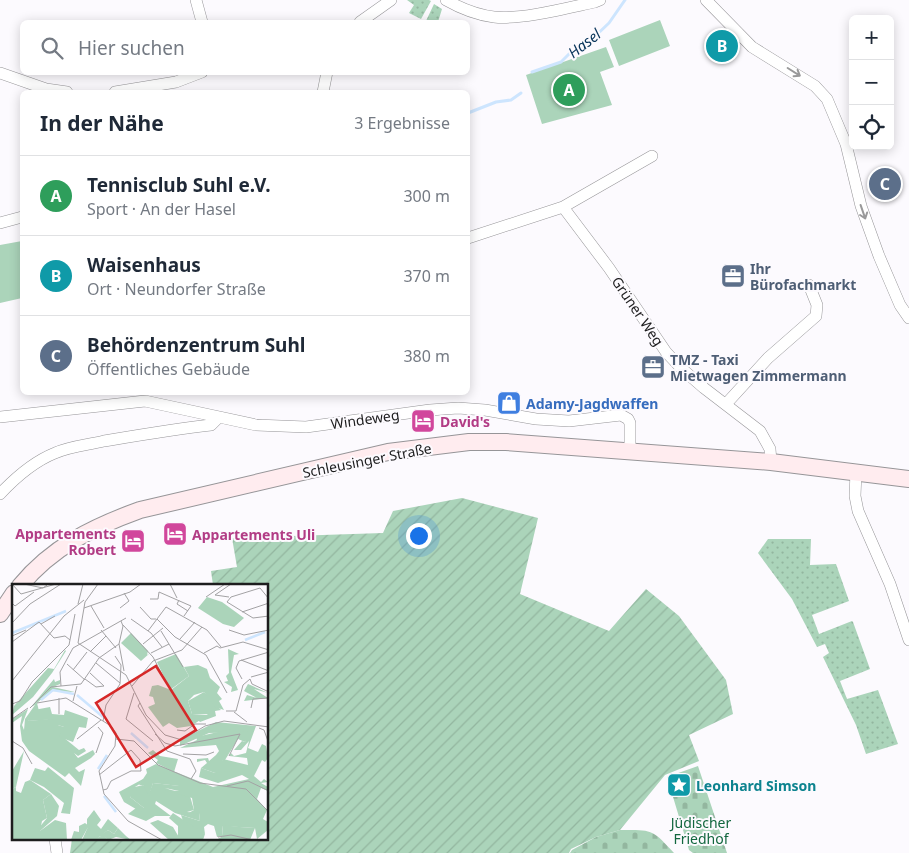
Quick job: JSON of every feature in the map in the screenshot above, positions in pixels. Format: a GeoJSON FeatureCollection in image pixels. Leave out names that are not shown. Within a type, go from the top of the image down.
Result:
{"type":"FeatureCollection","features":[{"type":"Feature","properties":{"kind":"main road","name":"Schleusinger Straße"},"geometry":{"type":"LineString","coordinates":[[22,584],[54,552],[90,530],[140,510],[388,452],[469,442],[548,445],[771,462],[856,472]]}},
{"type":"Feature","properties":{"kind":"main road"},"geometry":{"type":"LineString","coordinates":[[856,472],[909,479]]}},
{"type":"Feature","properties":{"kind":"main road"},"geometry":{"type":"LineString","coordinates":[[0,614],[12,597]]}},
{"type":"Feature","properties":{"kind":"street"},"geometry":{"type":"LineString","coordinates":[[196,0],[201,20]]}},
{"type":"Feature","properties":{"kind":"street"},"geometry":{"type":"LineString","coordinates":[[363,20],[391,0]]}},
{"type":"Feature","properties":{"kind":"street"},"geometry":{"type":"LineString","coordinates":[[446,0],[476,12],[501,18],[532,14],[600,0]]}},
{"type":"Feature","properties":{"kind":"street"},"geometry":{"type":"LineString","coordinates":[[706,0],[752,46],[815,86],[831,106],[846,144],[861,206],[873,239],[900,305],[909,318]]}},
{"type":"Feature","properties":{"kind":"street"},"geometry":{"type":"LineString","coordinates":[[0,73],[53,90]]}},
{"type":"Feature","properties":{"kind":"street"},"geometry":{"type":"LineString","coordinates":[[127,90],[176,82],[194,75]]}},
{"type":"Feature","properties":{"kind":"street"},"geometry":{"type":"LineString","coordinates":[[323,90],[326,75]]}},
{"type":"Feature","properties":{"kind":"street"},"geometry":{"type":"LineString","coordinates":[[470,237],[563,207],[652,156]]}},
{"type":"Feature","properties":{"kind":"street","name":"Grüner Weg"},"geometry":{"type":"LineString","coordinates":[[563,207],[609,268],[666,352],[681,368],[764,436],[770,449],[771,462]]}},
{"type":"Feature","properties":{"kind":"street"},"geometry":{"type":"LineString","coordinates":[[0,223],[20,218]]}},
{"type":"Feature","properties":{"kind":"street"},"geometry":{"type":"LineString","coordinates":[[726,404],[768,358],[816,316],[817,306],[809,285]]}},
{"type":"Feature","properties":{"kind":"street","name":"Windeweg"},"geometry":{"type":"LineString","coordinates":[[0,417],[145,402],[256,425],[306,427],[458,408],[486,410],[536,419],[569,421],[621,415],[628,419],[630,423],[630,451]]}},
{"type":"Feature","properties":{"kind":"street"},"geometry":{"type":"LineString","coordinates":[[0,494],[11,482],[29,468],[55,453],[75,447],[146,434],[211,425],[218,418]]}},
{"type":"Feature","properties":{"kind":"street"},"geometry":{"type":"LineString","coordinates":[[856,472],[858,511],[890,584],[909,640]]}},
{"type":"Feature","properties":{"kind":"street"},"geometry":{"type":"LineString","coordinates":[[56,840],[57,853]]}},
{"type":"Feature","properties":{"kind":"green space"},"geometry":{"type":"Polygon","coordinates":[[[407,0],[431,1],[421,19],[409,13],[414,5],[407,0]]]}},
{"type":"Feature","properties":{"kind":"green space"},"geometry":{"type":"Polygon","coordinates":[[[434,4],[442,9],[439,20],[426,20],[434,4]]]}},
{"type":"Feature","properties":{"kind":"green space"},"geometry":{"type":"Polygon","coordinates":[[[660,20],[670,46],[619,66],[609,40],[660,20]]]}},
{"type":"Feature","properties":{"kind":"green space"},"geometry":{"type":"Polygon","coordinates":[[[606,47],[614,67],[600,72],[612,105],[542,124],[526,75],[606,47]]]}},
{"type":"Feature","properties":{"kind":"green space"},"geometry":{"type":"Polygon","coordinates":[[[20,241],[20,298],[0,303],[0,245],[20,241]]]}},
{"type":"Feature","properties":{"kind":"green space"},"geometry":{"type":"Polygon","coordinates":[[[462,498],[538,518],[520,594],[609,631],[646,589],[679,616],[726,680],[733,714],[689,735],[699,761],[665,775],[620,830],[596,837],[571,849],[569,853],[70,853],[72,840],[269,840],[269,584],[213,584],[211,571],[237,567],[232,538],[383,533],[393,511],[462,498]]]}},
{"type":"Feature","properties":{"kind":"green space"},"geometry":{"type":"Polygon","coordinates":[[[768,539],[811,539],[810,565],[836,564],[849,601],[812,615],[819,634],[853,622],[870,669],[840,681],[847,699],[878,690],[898,744],[866,754],[856,725],[823,657],[829,653],[825,644],[817,647],[792,599],[758,553],[768,539]]]}},
{"type":"Feature","properties":{"kind":"green space","name":"Jüdischer Friedhof"},"geometry":{"type":"Polygon","coordinates":[[[698,766],[727,853],[693,853],[689,850],[667,777],[698,766]]]}},
{"type":"Feature","properties":{"kind":"green space"},"geometry":{"type":"Polygon","coordinates":[[[620,830],[651,832],[661,839],[674,853],[570,853],[572,850],[596,837],[620,830]]]}},
{"type":"Feature","properties":{"kind":"waterway","name":"Hasel"},"geometry":{"type":"LineString","coordinates":[[532,72],[561,62],[572,51],[589,42],[609,23],[625,0]]}},
{"type":"Feature","properties":{"kind":"waterway","name":"Hasel"},"geometry":{"type":"LineString","coordinates":[[470,112],[496,102],[511,100],[521,93]]}},
{"type":"Feature","properties":{"kind":"place","name":"Waisenhaus"},"geometry":{"type":"Point","coordinates":[722,46]}},
{"type":"Feature","properties":{"kind":"place","name":"Tennisclub Suhl e.V."},"geometry":{"type":"Point","coordinates":[569,90]}},
{"type":"Feature","properties":{"kind":"place","name":"Behördenzentrum Suhl"},"geometry":{"type":"Point","coordinates":[885,184]}},
{"type":"Feature","properties":{"kind":"place","name":"Ihr Bürofachmarkt"},"geometry":{"type":"Point","coordinates":[733,276]}},
{"type":"Feature","properties":{"kind":"place","name":"TMZ - Taxi Mietwagen Zimmermann"},"geometry":{"type":"Point","coordinates":[653,367]}},
{"type":"Feature","properties":{"kind":"place","name":"Adamy-Jagdwaffen"},"geometry":{"type":"Point","coordinates":[509,403]}},
{"type":"Feature","properties":{"kind":"place","name":"David's"},"geometry":{"type":"Point","coordinates":[423,421]}},
{"type":"Feature","properties":{"kind":"place","name":"Appartements Uli"},"geometry":{"type":"Point","coordinates":[175,534]}},
{"type":"Feature","properties":{"kind":"place","name":"Appartements Robert"},"geometry":{"type":"Point","coordinates":[133,541]}},
{"type":"Feature","properties":{"kind":"place","name":"Leonhard Simson"},"geometry":{"type":"Point","coordinates":[679,785]}}]}
